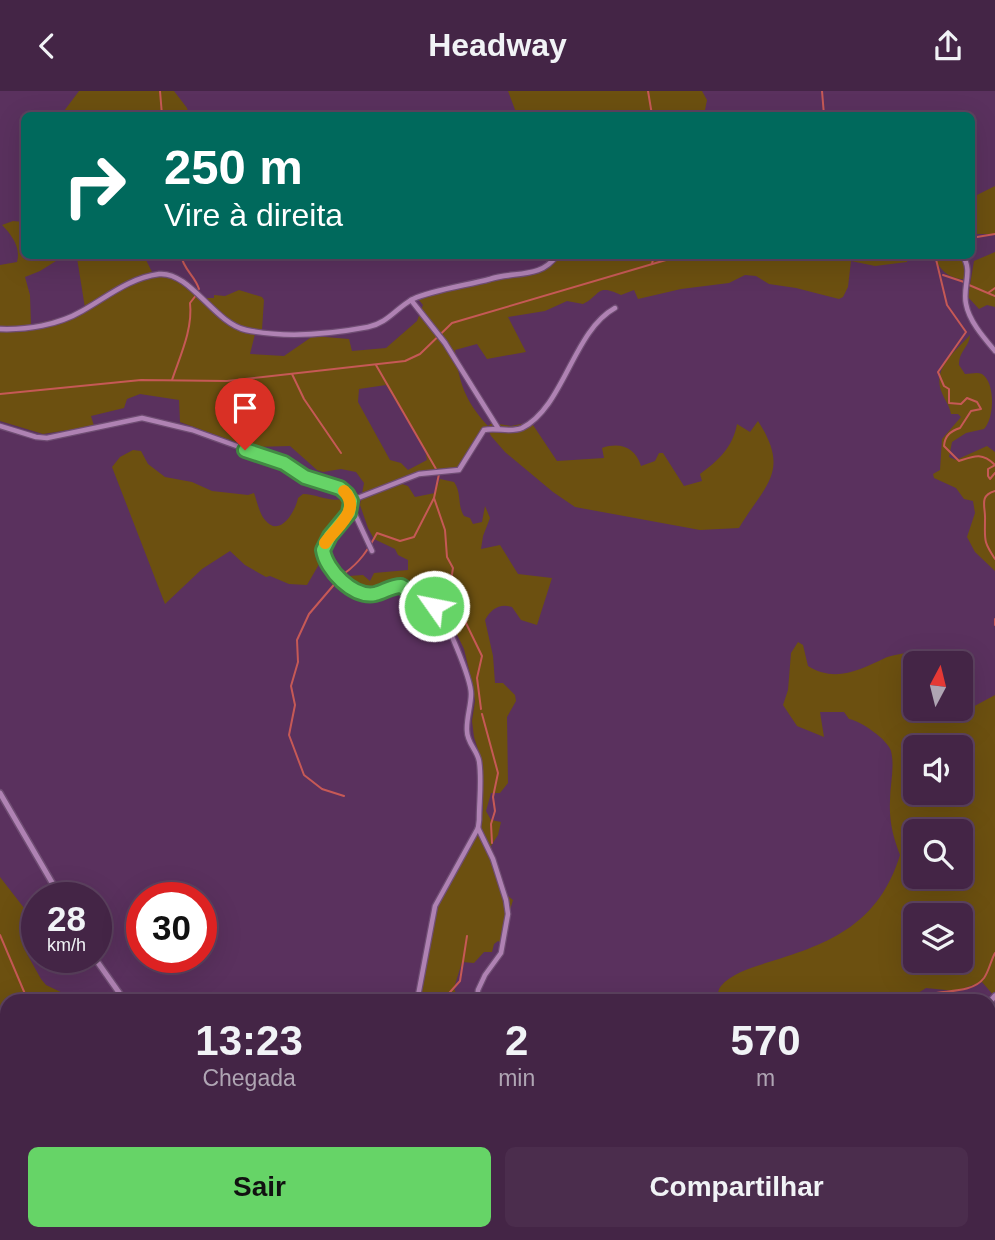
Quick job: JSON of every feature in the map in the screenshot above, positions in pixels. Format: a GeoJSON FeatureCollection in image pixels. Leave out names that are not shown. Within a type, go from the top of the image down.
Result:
{"type":"FeatureCollection","features":[{"type":"Feature","properties":{"kind":"street"},"geometry":{"type":"LineString","coordinates":[[0,328],[33,327],[62,319],[82,311],[127,283],[158,274],[178,278],[232,326],[264,333],[365,327],[391,319],[411,300],[498,276],[541,271],[553,259]]}},
{"type":"Feature","properties":{"kind":"street"},"geometry":{"type":"LineString","coordinates":[[964,259],[968,266],[968,311],[995,351]]}},
{"type":"Feature","properties":{"kind":"street"},"geometry":{"type":"LineString","coordinates":[[411,300],[439,336],[499,429]]}},
{"type":"Feature","properties":{"kind":"street"},"geometry":{"type":"LineString","coordinates":[[484,430],[517,429],[535,418],[553,395],[593,324],[615,308]]}},
{"type":"Feature","properties":{"kind":"street"},"geometry":{"type":"LineString","coordinates":[[351,502],[419,474],[459,470],[484,430],[490,413]]}},
{"type":"Feature","properties":{"kind":"street"},"geometry":{"type":"LineString","coordinates":[[0,426],[41,438],[142,418],[192,430],[284,463],[305,477],[342,490],[351,502],[372,551]]}},
{"type":"Feature","properties":{"kind":"street"},"geometry":{"type":"LineString","coordinates":[[351,502],[348,515],[324,545],[323,554],[328,564],[346,584],[361,592],[374,594],[401,586],[431,603],[442,616],[466,672],[471,692],[467,731],[479,766],[478,828],[493,859],[508,914],[501,953],[485,975],[478,994]]}},
{"type":"Feature","properties":{"kind":"street"},"geometry":{"type":"LineString","coordinates":[[0,793],[52,882]]}},
{"type":"Feature","properties":{"kind":"street"},"geometry":{"type":"LineString","coordinates":[[417,994],[435,906],[478,828]]}},
{"type":"Feature","properties":{"kind":"street"},"geometry":{"type":"LineString","coordinates":[[105,973],[120,994]]}},
{"type":"Feature","properties":{"kind":"shaded area"},"geometry":{"type":"Polygon","coordinates":[[[79,91],[174,91],[188,112],[63,112],[79,91]]]}},
{"type":"Feature","properties":{"kind":"shaded area"},"geometry":{"type":"Polygon","coordinates":[[[508,91],[702,91],[707,100],[705,112],[516,112],[508,91]]]}},
{"type":"Feature","properties":{"kind":"shaded area"},"geometry":{"type":"Polygon","coordinates":[[[995,186],[995,234],[976,234],[975,196],[995,186]]]}},
{"type":"Feature","properties":{"kind":"shaded area"},"geometry":{"type":"Polygon","coordinates":[[[21,222],[21,259],[59,259],[25,277],[30,295],[31,325],[68,316],[85,308],[77,259],[146,259],[154,276],[174,278],[198,298],[225,296],[239,290],[262,297],[262,329],[256,330],[250,354],[284,356],[313,336],[349,339],[352,351],[386,348],[417,321],[423,305],[415,295],[468,285],[495,275],[538,271],[552,259],[907,259],[907,262],[875,266],[851,261],[848,287],[839,299],[769,284],[756,276],[745,275],[729,283],[681,289],[638,299],[634,290],[621,295],[603,290],[583,304],[567,301],[545,311],[508,317],[526,352],[487,359],[477,344],[455,350],[464,391],[488,426],[492,423],[511,426],[531,422],[557,461],[604,458],[602,448],[621,446],[635,454],[641,466],[655,461],[659,453],[663,453],[684,486],[702,481],[700,474],[724,453],[737,424],[750,432],[758,421],[773,453],[773,466],[765,488],[739,528],[700,530],[575,507],[505,452],[487,427],[462,468],[436,469],[398,479],[399,483],[408,486],[415,497],[435,493],[440,479],[454,482],[464,516],[470,518],[473,524],[482,522],[485,506],[490,518],[481,549],[500,545],[518,574],[552,578],[537,625],[521,620],[512,607],[508,606],[496,608],[485,620],[493,656],[495,683],[503,683],[515,695],[516,701],[507,717],[508,783],[500,793],[491,793],[486,811],[491,820],[501,822],[498,835],[491,846],[502,891],[513,900],[505,945],[498,941],[492,952],[484,952],[474,963],[462,962],[454,988],[456,994],[421,994],[438,903],[464,857],[483,810],[482,762],[472,721],[475,701],[472,682],[464,649],[448,616],[437,604],[410,586],[401,585],[369,592],[345,580],[349,576],[363,575],[370,581],[374,573],[408,570],[408,560],[398,555],[395,549],[374,539],[368,528],[360,505],[364,483],[356,472],[341,469],[323,472],[317,470],[290,446],[249,447],[180,422],[179,400],[140,394],[127,399],[124,408],[91,416],[94,426],[43,434],[0,421],[0,265],[17,262],[18,257],[15,242],[2,225],[21,222]],[[386,385],[359,389],[358,402],[390,460],[401,463],[408,470],[427,460],[425,449],[386,385]]]}},
{"type":"Feature","properties":{"kind":"shaded area"},"geometry":{"type":"Polygon","coordinates":[[[995,252],[995,307],[987,305],[979,309],[968,297],[974,261],[995,252]]]}},
{"type":"Feature","properties":{"kind":"shaded area"},"geometry":{"type":"Polygon","coordinates":[[[936,259],[963,259],[966,262],[967,280],[955,278],[939,266],[936,259]]]}},
{"type":"Feature","properties":{"kind":"shaded area"},"geometry":{"type":"Polygon","coordinates":[[[970,335],[960,356],[959,365],[965,374],[980,373],[986,378],[991,392],[992,408],[984,429],[966,433],[952,442],[949,457],[956,460],[987,446],[995,452],[995,571],[975,552],[967,537],[975,513],[973,501],[964,499],[956,488],[934,478],[933,474],[940,470],[942,439],[961,417],[951,414],[942,393],[939,384],[942,368],[970,335]]]}},
{"type":"Feature","properties":{"kind":"shaded area"},"geometry":{"type":"Polygon","coordinates":[[[133,450],[141,451],[148,464],[165,477],[192,482],[212,491],[248,495],[254,493],[261,514],[271,525],[282,525],[303,494],[334,500],[351,494],[350,511],[307,585],[289,584],[270,576],[266,577],[245,565],[230,551],[202,569],[165,604],[112,467],[120,457],[133,450]]]}},
{"type":"Feature","properties":{"kind":"shaded area"},"geometry":{"type":"Polygon","coordinates":[[[798,642],[803,645],[808,666],[828,674],[847,673],[903,654],[903,721],[973,721],[973,707],[995,695],[995,994],[982,982],[956,991],[926,988],[918,994],[718,994],[725,981],[737,974],[813,947],[850,927],[880,898],[900,855],[890,815],[893,764],[889,747],[873,732],[849,719],[844,712],[820,712],[824,737],[797,726],[783,705],[788,690],[791,653],[798,642]]]}},
{"type":"Feature","properties":{"kind":"shaded area"},"geometry":{"type":"Polygon","coordinates":[[[950,649],[956,651],[923,651],[950,649]]]}},
{"type":"Feature","properties":{"kind":"shaded area"},"geometry":{"type":"Polygon","coordinates":[[[0,877],[21,904],[21,973],[38,973],[46,985],[65,994],[0,994],[0,877]]]}},
{"type":"Feature","properties":{"kind":"waterway"},"geometry":{"type":"LineString","coordinates":[[160,91],[162,112]]}},
{"type":"Feature","properties":{"kind":"waterway"},"geometry":{"type":"LineString","coordinates":[[648,91],[652,112]]}},
{"type":"Feature","properties":{"kind":"waterway"},"geometry":{"type":"LineString","coordinates":[[822,91],[824,112]]}},
{"type":"Feature","properties":{"kind":"waterway"},"geometry":{"type":"LineString","coordinates":[[975,237],[995,234]]}},
{"type":"Feature","properties":{"kind":"waterway"},"geometry":{"type":"LineString","coordinates":[[182,259],[199,289]]}},
{"type":"Feature","properties":{"kind":"waterway"},"geometry":{"type":"LineString","coordinates":[[652,264],[653,259]]}},
{"type":"Feature","properties":{"kind":"waterway"},"geometry":{"type":"LineString","coordinates":[[0,394],[141,380],[227,381],[405,361],[420,354],[452,323],[669,259]]}},
{"type":"Feature","properties":{"kind":"waterway"},"geometry":{"type":"LineString","coordinates":[[936,259],[947,305],[966,332],[938,372],[944,386],[949,389],[949,403],[961,404],[967,398],[977,402],[981,409],[971,411],[960,428],[947,436],[944,446],[959,461],[974,457],[986,458],[995,465],[988,469],[990,479],[995,473]]}},
{"type":"Feature","properties":{"kind":"waterway"},"geometry":{"type":"LineString","coordinates":[[943,275],[964,282]]}},
{"type":"Feature","properties":{"kind":"waterway"},"geometry":{"type":"LineString","coordinates":[[969,285],[995,296]]}},
{"type":"Feature","properties":{"kind":"waterway"},"geometry":{"type":"LineString","coordinates":[[988,293],[995,288]]}},
{"type":"Feature","properties":{"kind":"waterway"},"geometry":{"type":"LineString","coordinates":[[172,380],[188,332],[190,303],[197,294]]}},
{"type":"Feature","properties":{"kind":"waterway"},"geometry":{"type":"LineString","coordinates":[[376,365],[436,469]]}},
{"type":"Feature","properties":{"kind":"waterway"},"geometry":{"type":"LineString","coordinates":[[292,374],[304,399],[341,453]]}},
{"type":"Feature","properties":{"kind":"waterway"},"geometry":{"type":"LineString","coordinates":[[345,573],[355,565],[377,533],[400,541],[414,537],[434,498],[439,474]]}},
{"type":"Feature","properties":{"kind":"waterway"},"geometry":{"type":"LineString","coordinates":[[995,491],[986,496],[984,503],[986,540],[995,559]]}},
{"type":"Feature","properties":{"kind":"waterway"},"geometry":{"type":"LineString","coordinates":[[434,498],[445,530],[447,557],[453,568],[451,580],[460,593],[462,615],[482,656],[477,678],[481,709]]}},
{"type":"Feature","properties":{"kind":"waterway"},"geometry":{"type":"LineString","coordinates":[[338,580],[309,614],[297,640],[298,662],[291,686],[295,705],[289,735],[304,775],[322,789],[344,796]]}},
{"type":"Feature","properties":{"kind":"waterway"},"geometry":{"type":"LineString","coordinates":[[995,619],[995,625]]}},
{"type":"Feature","properties":{"kind":"waterway"},"geometry":{"type":"LineString","coordinates":[[482,714],[498,773],[493,797],[495,811],[491,824],[492,843]]}},
{"type":"Feature","properties":{"kind":"waterway"},"geometry":{"type":"LineString","coordinates":[[0,935],[25,994]]}},
{"type":"Feature","properties":{"kind":"waterway"},"geometry":{"type":"LineString","coordinates":[[448,994],[460,981],[467,936]]}},
{"type":"Feature","properties":{"kind":"waterway"},"geometry":{"type":"LineString","coordinates":[[931,994],[969,988],[977,984],[986,975],[995,953]]}},
{"type":"Feature","properties":{"kind":"slow traffic"},"geometry":{"type":"LineString","coordinates":[[325,543],[350,510],[350,499],[344,491]]}},
{"type":"Feature","properties":{"kind":"route"},"geometry":{"type":"LineString","coordinates":[[245,450],[284,463],[305,477],[340,488],[347,494],[351,501],[349,513],[330,536],[323,550],[328,564],[346,584],[371,594],[401,586],[434,606]]}}]}
